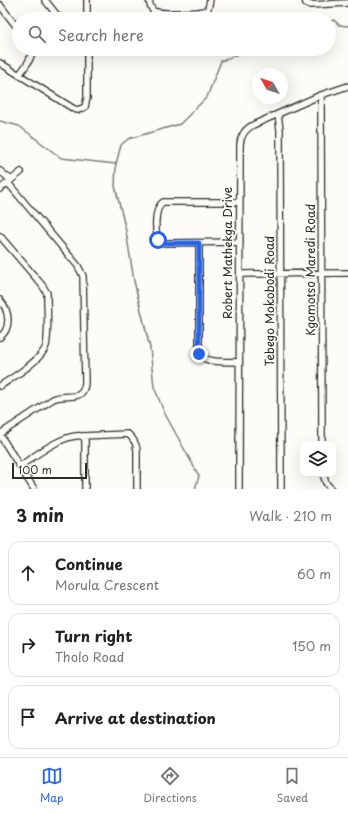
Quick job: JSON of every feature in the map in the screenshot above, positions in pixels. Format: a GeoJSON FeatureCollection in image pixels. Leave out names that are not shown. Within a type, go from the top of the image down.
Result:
{"type":"FeatureCollection","features":[{"type":"Feature","properties":{"kind":"street"},"geometry":{"type":"LineString","coordinates":[[45,0],[54,12]]}},
{"type":"Feature","properties":{"kind":"street"},"geometry":{"type":"LineString","coordinates":[[86,12],[87,0]]}},
{"type":"Feature","properties":{"kind":"street"},"geometry":{"type":"LineString","coordinates":[[149,0],[154,11],[162,12],[201,12],[208,9],[210,0]]}},
{"type":"Feature","properties":{"kind":"street"},"geometry":{"type":"LineString","coordinates":[[305,0],[306,3],[310,5],[348,2]]}},
{"type":"Feature","properties":{"kind":"street"},"geometry":{"type":"LineString","coordinates":[[0,5],[12,21]]}},
{"type":"Feature","properties":{"kind":"street"},"geometry":{"type":"LineString","coordinates":[[19,75],[32,56]]}},
{"type":"Feature","properties":{"kind":"street"},"geometry":{"type":"LineString","coordinates":[[0,63],[74,109],[78,110],[82,109],[86,103],[86,56]]}},
{"type":"Feature","properties":{"kind":"street","name":"Robert Mathekga Drive"},"geometry":{"type":"LineString","coordinates":[[239,489],[241,138],[250,127],[321,95],[348,86]]}},
{"type":"Feature","properties":{"kind":"street","name":"Kgomotso Maredi Road"},"geometry":{"type":"LineString","coordinates":[[321,95],[322,441]]}},
{"type":"Feature","properties":{"kind":"street","name":"Tebego Mokobodi Road"},"geometry":{"type":"LineString","coordinates":[[278,114],[280,130],[281,274],[280,489]]}},
{"type":"Feature","properties":{"kind":"street"},"geometry":{"type":"LineString","coordinates":[[0,171],[78,266],[83,276],[85,285],[84,390],[81,394],[76,396],[61,396],[53,399],[0,434],[34,489]]}},
{"type":"Feature","properties":{"kind":"street"},"geometry":{"type":"LineString","coordinates":[[0,189],[20,172]]}},
{"type":"Feature","properties":{"kind":"street"},"geometry":{"type":"LineString","coordinates":[[240,202],[169,202],[161,204],[157,212],[156,235],[158,240],[165,243],[240,242]]}},
{"type":"Feature","properties":{"kind":"street"},"geometry":{"type":"LineString","coordinates":[[0,236],[42,285],[47,296],[47,340],[43,352],[34,361],[0,386]]}},
{"type":"Feature","properties":{"kind":"street"},"geometry":{"type":"LineString","coordinates":[[199,243],[199,354],[202,358],[207,360],[239,362]]}},
{"type":"Feature","properties":{"kind":"street"},"geometry":{"type":"LineString","coordinates":[[240,274],[322,272],[348,273]]}},
{"type":"Feature","properties":{"kind":"street"},"geometry":{"type":"LineString","coordinates":[[0,300],[5,307],[8,324],[5,332],[0,337]]}},
{"type":"Feature","properties":{"kind":"street"},"geometry":{"type":"LineString","coordinates":[[20,466],[67,437],[78,435],[128,434],[133,438],[137,450],[137,489]]}},
{"type":"Feature","properties":{"kind":"street"},"geometry":{"type":"LineString","coordinates":[[82,436],[85,439],[85,489]]}},
{"type":"Feature","properties":{"kind":"street"},"geometry":{"type":"LineString","coordinates":[[324,477],[331,489]]}},
{"type":"Feature","properties":{"kind":"waterway"},"geometry":{"type":"LineString","coordinates":[[336,22],[339,25],[348,26]]}},
{"type":"Feature","properties":{"kind":"waterway"},"geometry":{"type":"LineString","coordinates":[[0,121],[19,126],[61,158],[116,164],[121,145],[128,139],[180,124],[207,97],[221,61],[233,56]]}},
{"type":"Feature","properties":{"kind":"waterway"},"geometry":{"type":"LineString","coordinates":[[116,164],[115,186],[126,231],[134,281],[150,348],[154,387],[165,414],[199,476],[195,489]]}},
{"type":"Feature","properties":{"kind":"route"},"geometry":{"type":"LineString","coordinates":[[158,240],[163,243],[199,243],[199,354]]}}]}
